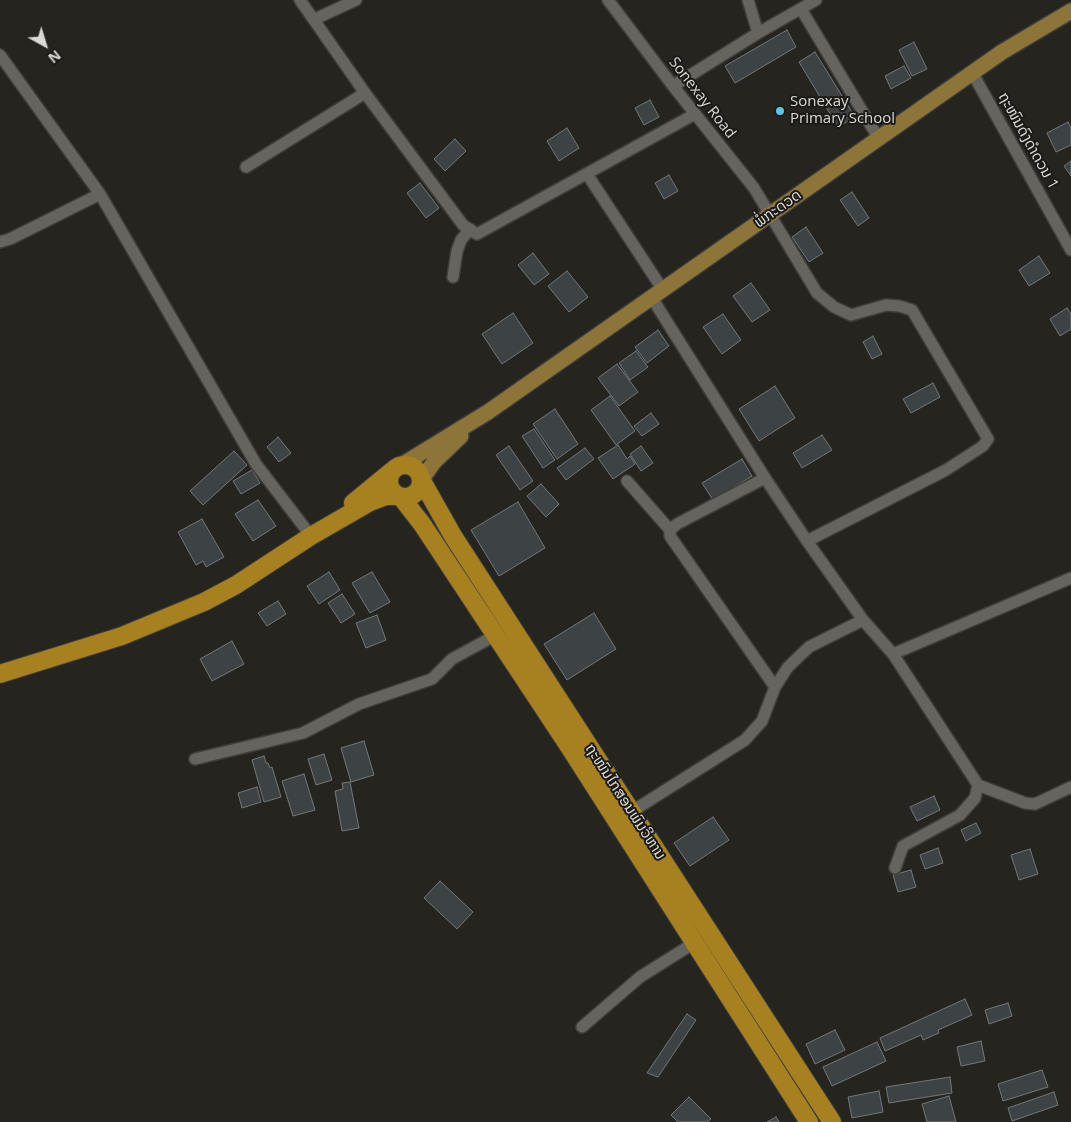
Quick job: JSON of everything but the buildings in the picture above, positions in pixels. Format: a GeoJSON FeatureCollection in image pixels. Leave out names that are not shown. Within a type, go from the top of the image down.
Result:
{"type":"FeatureCollection","features":[{"type":"Feature","properties":{"kind":"highway"},"geometry":{"type":"LineString","coordinates":[[0,674],[122,636],[178,614],[236,585],[311,536],[370,502],[386,496],[406,497],[415,494],[421,486],[420,474],[410,465],[396,468],[311,536]]}},
{"type":"Feature","properties":{"kind":"highway"},"geometry":{"type":"LineString","coordinates":[[396,468],[389,480],[391,490],[400,496]]}},
{"type":"Feature","properties":{"kind":"highway","name":"ຖະໜົນໄກສອນພົມວິຫານ"},"geometry":{"type":"LineString","coordinates":[[422,480],[453,536],[694,944],[809,1122]]}},
{"type":"Feature","properties":{"kind":"highway","name":"ຖະໜົນໄກສອນພົມວິຫານ"},"geometry":{"type":"LineString","coordinates":[[400,496],[422,524],[496,635],[577,744],[631,812],[832,1122]]}},
{"type":"Feature","properties":{"kind":"main road","name":"ພໍ່ກະດວດ"},"geometry":{"type":"LineString","coordinates":[[488,412],[1002,52],[1071,10]]}},
{"type":"Feature","properties":{"kind":"main road"},"geometry":{"type":"LineString","coordinates":[[396,468],[488,412]]}},
{"type":"Feature","properties":{"kind":"main road"},"geometry":{"type":"LineString","coordinates":[[422,480],[434,462],[488,412]]}},
{"type":"Feature","properties":{"kind":"street"},"geometry":{"type":"LineString","coordinates":[[300,0],[365,93],[463,225],[477,234],[695,114]]}},
{"type":"Feature","properties":{"kind":"street"},"geometry":{"type":"LineString","coordinates":[[315,19],[356,0]]}},
{"type":"Feature","properties":{"kind":"street","name":"Sonexay Road"},"geometry":{"type":"LineString","coordinates":[[608,0],[754,188],[817,293],[834,307],[851,315],[886,305],[912,310],[988,439],[983,446],[946,470],[807,541]]}},
{"type":"Feature","properties":{"kind":"street"},"geometry":{"type":"LineString","coordinates":[[748,0],[758,33]]}},
{"type":"Feature","properties":{"kind":"street"},"geometry":{"type":"LineString","coordinates":[[673,86],[758,33],[816,0]]}},
{"type":"Feature","properties":{"kind":"street"},"geometry":{"type":"LineString","coordinates":[[801,9],[880,139]]}},
{"type":"Feature","properties":{"kind":"street"},"geometry":{"type":"LineString","coordinates":[[0,54],[100,194],[256,464],[311,536]]}},
{"type":"Feature","properties":{"kind":"street","name":"ຖະໜົນດົງດຳດວນ 1"},"geometry":{"type":"LineString","coordinates":[[973,74],[1071,250]]}},
{"type":"Feature","properties":{"kind":"street"},"geometry":{"type":"LineString","coordinates":[[246,167],[365,93]]}},
{"type":"Feature","properties":{"kind":"street"},"geometry":{"type":"LineString","coordinates":[[587,174],[766,478],[807,541],[863,620],[893,654],[978,785],[1025,803],[1035,804],[1071,787]]}},
{"type":"Feature","properties":{"kind":"street"},"geometry":{"type":"LineString","coordinates":[[0,242],[10,240],[100,194]]}},
{"type":"Feature","properties":{"kind":"street"},"geometry":{"type":"LineString","coordinates":[[453,277],[457,251],[461,240],[470,229]]}},
{"type":"Feature","properties":{"kind":"street"},"geometry":{"type":"LineString","coordinates":[[670,530],[677,524],[766,478]]}},
{"type":"Feature","properties":{"kind":"street"},"geometry":{"type":"LineString","coordinates":[[627,481],[670,530],[670,536],[775,687]]}},
{"type":"Feature","properties":{"kind":"street"},"geometry":{"type":"LineString","coordinates":[[893,654],[1071,578]]}},
{"type":"Feature","properties":{"kind":"street"},"geometry":{"type":"LineString","coordinates":[[631,812],[745,740],[762,721],[775,687],[788,667],[809,647],[863,620]]}},
{"type":"Feature","properties":{"kind":"street"},"geometry":{"type":"LineString","coordinates":[[195,759],[303,733],[359,704],[432,679],[452,659],[496,635]]}},
{"type":"Feature","properties":{"kind":"street"},"geometry":{"type":"LineString","coordinates":[[895,868],[903,846],[960,815],[974,798],[978,785]]}},
{"type":"Feature","properties":{"kind":"street"},"geometry":{"type":"LineString","coordinates":[[582,1027],[640,977],[694,944]]}},
{"type":"Feature","properties":{"kind":"place","name":"Sonexay Primary School"},"geometry":{"type":"Point","coordinates":[780,111]}}]}
